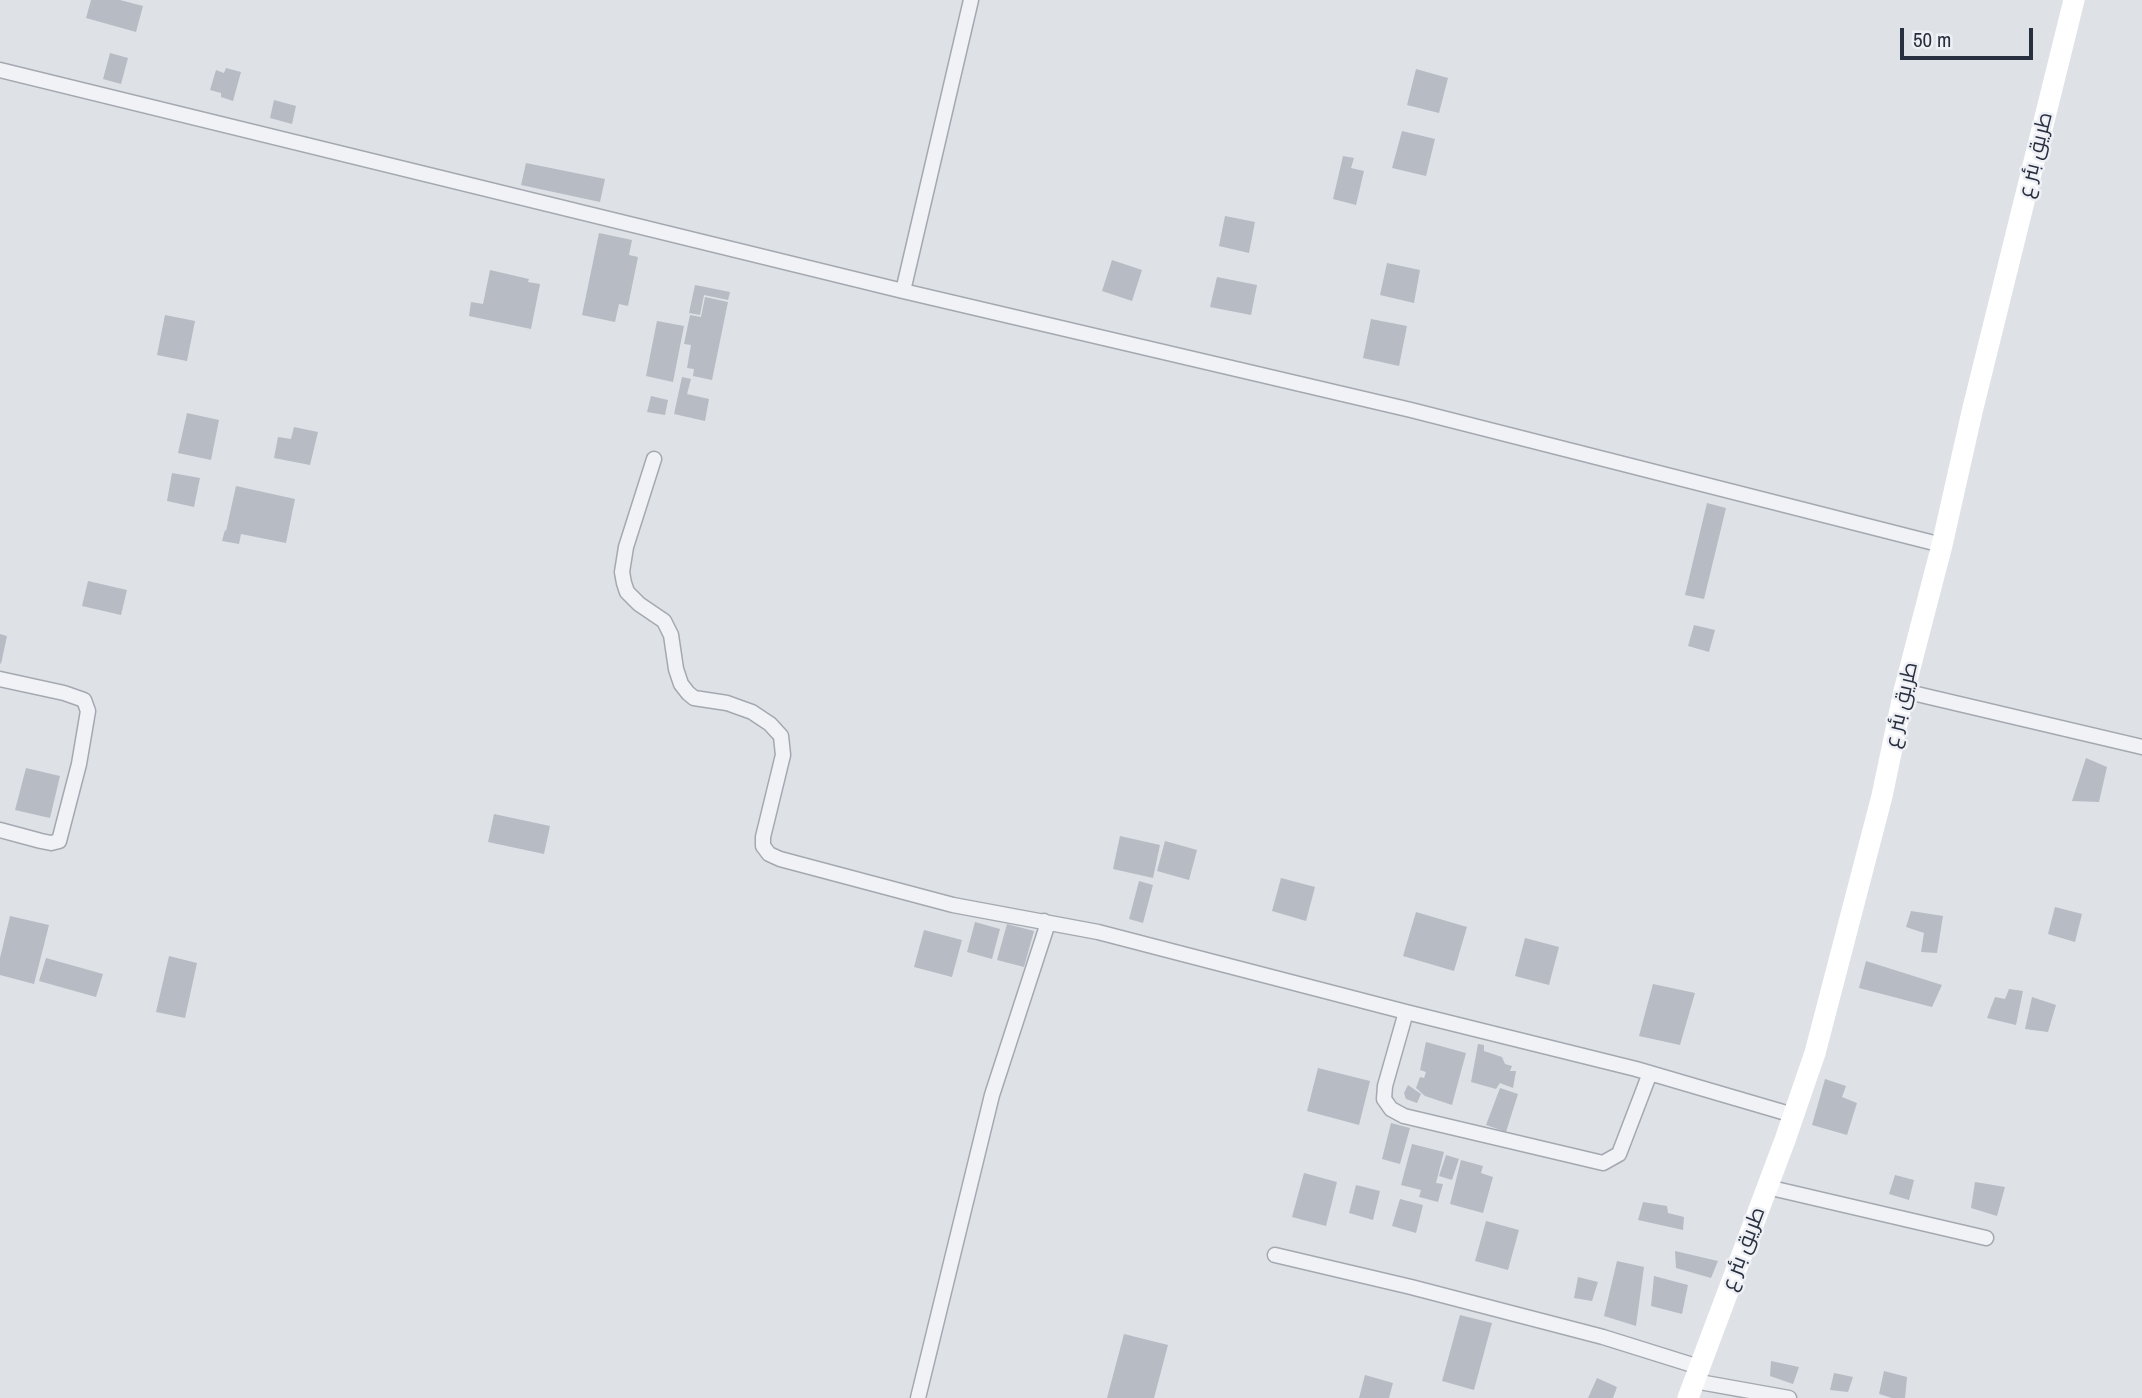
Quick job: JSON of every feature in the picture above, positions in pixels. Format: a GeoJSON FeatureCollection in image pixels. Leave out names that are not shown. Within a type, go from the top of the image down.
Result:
{"type":"FeatureCollection","features":[{"type":"Feature","properties":{"kind":"street"},"geometry":{"type":"LineString","coordinates":[[903,291],[971,0]]}},
{"type":"Feature","properties":{"kind":"street","name":"طريق بئر ع"},"geometry":{"type":"LineString","coordinates":[[1694,1382],[1768,1187],[1815,1053],[1882,796],[1904,691],[2074,0]]}},
{"type":"Feature","properties":{"kind":"street"},"geometry":{"type":"LineString","coordinates":[[0,70],[903,291],[1410,410],[1942,545]]}},
{"type":"Feature","properties":{"kind":"street"},"geometry":{"type":"LineString","coordinates":[[654,459],[626,547],[622,572],[624,583],[627,592],[639,604],[664,621],[671,635],[676,670],[688,693],[694,698],[726,703],[752,712],[770,724],[781,736],[783,755],[763,837],[763,846],[769,854],[953,905],[1098,932],[1650,1073],[1793,1115]]}},
{"type":"Feature","properties":{"kind":"street"},"geometry":{"type":"LineString","coordinates":[[0,679],[84,700],[88,711],[79,764],[59,841],[51,843],[0,830]]}},
{"type":"Feature","properties":{"kind":"street"},"geometry":{"type":"LineString","coordinates":[[1904,691],[2142,747]]}},
{"type":"Feature","properties":{"kind":"street"},"geometry":{"type":"LineString","coordinates":[[918,1398],[992,1095],[1046,929],[1044,921]]}},
{"type":"Feature","properties":{"kind":"street"},"geometry":{"type":"LineString","coordinates":[[1406,1012],[1384,1098],[1391,1109],[1404,1116],[1603,1163],[1619,1154],[1650,1073]]}},
{"type":"Feature","properties":{"kind":"street"},"geometry":{"type":"LineString","coordinates":[[1768,1187],[1986,1238]]}},
{"type":"Feature","properties":{"kind":"street"},"geometry":{"type":"LineString","coordinates":[[1275,1255],[1412,1287],[1603,1337],[1694,1382],[1789,1398]]}},
{"type":"Feature","properties":{"kind":"building"},"geometry":{"type":"Polygon","coordinates":[[[91,0],[120,0],[143,6],[136,32],[86,18],[91,0]]]}},
{"type":"Feature","properties":{"kind":"building"},"geometry":{"type":"Polygon","coordinates":[[[110,53],[128,58],[121,84],[103,79],[110,53]]]}},
{"type":"Feature","properties":{"kind":"building"},"geometry":{"type":"Polygon","coordinates":[[[226,68],[241,72],[233,101],[210,90],[216,70],[224,73],[226,68]]]}},
{"type":"Feature","properties":{"kind":"building"},"geometry":{"type":"Polygon","coordinates":[[[1416,69],[1448,78],[1439,113],[1407,105],[1416,69]]]}},
{"type":"Feature","properties":{"kind":"building"},"geometry":{"type":"Polygon","coordinates":[[[274,100],[296,106],[292,124],[270,118],[274,100]]]}},
{"type":"Feature","properties":{"kind":"building"},"geometry":{"type":"Polygon","coordinates":[[[1402,131],[1435,139],[1426,176],[1392,168],[1402,131]]]}},
{"type":"Feature","properties":{"kind":"building"},"geometry":{"type":"Polygon","coordinates":[[[1343,156],[1354,158],[1351,168],[1364,171],[1356,205],[1333,199],[1343,156]]]}},
{"type":"Feature","properties":{"kind":"building"},"geometry":{"type":"Polygon","coordinates":[[[526,163],[605,179],[600,202],[521,185],[526,163]]]}},
{"type":"Feature","properties":{"kind":"building"},"geometry":{"type":"Polygon","coordinates":[[[1225,216],[1255,222],[1249,253],[1219,246],[1225,216]]]}},
{"type":"Feature","properties":{"kind":"building"},"geometry":{"type":"Polygon","coordinates":[[[599,233],[632,240],[629,255],[638,257],[628,306],[619,304],[615,322],[582,315],[599,233]]]}},
{"type":"Feature","properties":{"kind":"building"},"geometry":{"type":"Polygon","coordinates":[[[1112,260],[1142,270],[1132,301],[1102,291],[1112,260]]]}},
{"type":"Feature","properties":{"kind":"building"},"geometry":{"type":"Polygon","coordinates":[[[1387,263],[1420,270],[1414,303],[1380,295],[1387,263]]]}},
{"type":"Feature","properties":{"kind":"building"},"geometry":{"type":"Polygon","coordinates":[[[490,270],[540,284],[531,329],[469,316],[471,302],[483,304],[490,270]]]}},
{"type":"Feature","properties":{"kind":"building"},"geometry":{"type":"Polygon","coordinates":[[[1217,277],[1257,285],[1251,315],[1210,307],[1217,277]]]}},
{"type":"Feature","properties":{"kind":"building"},"geometry":{"type":"Polygon","coordinates":[[[695,285],[730,292],[728,300],[704,295],[700,315],[689,313],[695,285]]]}},
{"type":"Feature","properties":{"kind":"building"},"geometry":{"type":"Polygon","coordinates":[[[705,297],[728,302],[712,380],[693,376],[694,369],[687,368],[691,345],[684,344],[690,315],[701,317],[705,297]]]}},
{"type":"Feature","properties":{"kind":"building"},"geometry":{"type":"Polygon","coordinates":[[[165,315],[195,321],[187,361],[157,355],[165,315]]]}},
{"type":"Feature","properties":{"kind":"building"},"geometry":{"type":"Polygon","coordinates":[[[1371,319],[1407,326],[1399,366],[1363,358],[1371,319]]]}},
{"type":"Feature","properties":{"kind":"building"},"geometry":{"type":"Polygon","coordinates":[[[657,321],[684,326],[673,382],[646,376],[657,321]]]}},
{"type":"Feature","properties":{"kind":"building"},"geometry":{"type":"Polygon","coordinates":[[[682,377],[691,379],[687,394],[709,399],[705,421],[674,414],[682,377]]]}},
{"type":"Feature","properties":{"kind":"building"},"geometry":{"type":"Polygon","coordinates":[[[651,396],[668,400],[665,415],[647,412],[651,396]]]}},
{"type":"Feature","properties":{"kind":"building"},"geometry":{"type":"Polygon","coordinates":[[[187,413],[219,420],[211,460],[178,453],[187,413]]]}},
{"type":"Feature","properties":{"kind":"building"},"geometry":{"type":"Polygon","coordinates":[[[294,427],[318,432],[310,465],[274,458],[278,437],[291,439],[294,427]]]}},
{"type":"Feature","properties":{"kind":"building"},"geometry":{"type":"Polygon","coordinates":[[[172,473],[200,478],[194,507],[167,501],[172,473]]]}},
{"type":"Feature","properties":{"kind":"building"},"geometry":{"type":"Polygon","coordinates":[[[236,486],[295,499],[286,543],[241,534],[239,544],[222,541],[236,486]]]}},
{"type":"Feature","properties":{"kind":"building"},"geometry":{"type":"Polygon","coordinates":[[[1707,503],[1726,508],[1704,599],[1685,595],[1707,503]]]}},
{"type":"Feature","properties":{"kind":"building"},"geometry":{"type":"Polygon","coordinates":[[[88,581],[127,590],[121,615],[82,606],[88,581]]]}},
{"type":"Feature","properties":{"kind":"building"},"geometry":{"type":"Polygon","coordinates":[[[1694,625],[1715,630],[1709,652],[1688,646],[1694,625]]]}},
{"type":"Feature","properties":{"kind":"building"},"geometry":{"type":"Polygon","coordinates":[[[0,634],[7,636],[1,664],[0,663],[0,634]]]}},
{"type":"Feature","properties":{"kind":"building"},"geometry":{"type":"Polygon","coordinates":[[[2086,758],[2107,767],[2099,802],[2072,801],[2086,758]]]}},
{"type":"Feature","properties":{"kind":"building"},"geometry":{"type":"Polygon","coordinates":[[[26,768],[60,776],[50,818],[15,810],[26,768]]]}},
{"type":"Feature","properties":{"kind":"building"},"geometry":{"type":"Polygon","coordinates":[[[494,814],[550,826],[544,854],[488,842],[494,814]]]}},
{"type":"Feature","properties":{"kind":"building"},"geometry":{"type":"Polygon","coordinates":[[[1120,836],[1160,845],[1153,878],[1113,869],[1120,836]]]}},
{"type":"Feature","properties":{"kind":"building"},"geometry":{"type":"Polygon","coordinates":[[[1165,841],[1197,850],[1189,880],[1157,871],[1165,841]]]}},
{"type":"Feature","properties":{"kind":"building"},"geometry":{"type":"Polygon","coordinates":[[[1281,878],[1315,887],[1306,921],[1272,911],[1281,878]]]}},
{"type":"Feature","properties":{"kind":"building"},"geometry":{"type":"Polygon","coordinates":[[[1139,881],[1153,885],[1143,923],[1129,919],[1139,881]]]}},
{"type":"Feature","properties":{"kind":"building"},"geometry":{"type":"Polygon","coordinates":[[[2055,907],[2082,914],[2075,942],[2048,934],[2055,907]]]}},
{"type":"Feature","properties":{"kind":"building"},"geometry":{"type":"Polygon","coordinates":[[[1911,911],[1943,916],[1937,953],[1921,952],[1924,933],[1906,927],[1911,911]]]}},
{"type":"Feature","properties":{"kind":"building"},"geometry":{"type":"Polygon","coordinates":[[[1416,912],[1467,927],[1454,971],[1403,956],[1416,912]]]}},
{"type":"Feature","properties":{"kind":"building"},"geometry":{"type":"Polygon","coordinates":[[[10,916],[49,925],[34,984],[0,975],[0,958],[10,916]]]}},
{"type":"Feature","properties":{"kind":"building"},"geometry":{"type":"Polygon","coordinates":[[[975,922],[1000,929],[992,959],[967,952],[975,922]]]}},
{"type":"Feature","properties":{"kind":"building"},"geometry":{"type":"Polygon","coordinates":[[[1007,924],[1034,931],[1024,967],[997,960],[1007,924]]]}},
{"type":"Feature","properties":{"kind":"building"},"geometry":{"type":"Polygon","coordinates":[[[924,930],[962,940],[952,977],[914,967],[924,930]]]}},
{"type":"Feature","properties":{"kind":"building"},"geometry":{"type":"Polygon","coordinates":[[[1525,938],[1559,947],[1549,985],[1515,976],[1525,938]]]}},
{"type":"Feature","properties":{"kind":"building"},"geometry":{"type":"Polygon","coordinates":[[[169,956],[197,963],[185,1018],[156,1012],[169,956]]]}},
{"type":"Feature","properties":{"kind":"building"},"geometry":{"type":"Polygon","coordinates":[[[46,958],[103,974],[96,997],[39,981],[46,958]]]}},
{"type":"Feature","properties":{"kind":"building"},"geometry":{"type":"Polygon","coordinates":[[[1866,961],[1942,985],[1932,1007],[1859,988],[1866,961]]]}},
{"type":"Feature","properties":{"kind":"building"},"geometry":{"type":"Polygon","coordinates":[[[1653,984],[1695,993],[1680,1045],[1639,1036],[1653,984]]]}},
{"type":"Feature","properties":{"kind":"building"},"geometry":{"type":"Polygon","coordinates":[[[2009,989],[2023,991],[2016,1025],[1987,1018],[1995,997],[2005,999],[2009,989]]]}},
{"type":"Feature","properties":{"kind":"building"},"geometry":{"type":"Polygon","coordinates":[[[2032,997],[2056,1005],[2048,1032],[2025,1029],[2032,997]]]}},
{"type":"Feature","properties":{"kind":"building"},"geometry":{"type":"Polygon","coordinates":[[[1426,1042],[1466,1053],[1452,1105],[1425,1096],[1416,1088],[1420,1077],[1424,1078],[1426,1072],[1420,1070],[1426,1042]]]}},
{"type":"Feature","properties":{"kind":"building"},"geometry":{"type":"Polygon","coordinates":[[[1478,1044],[1484,1045],[1484,1051],[1502,1057],[1505,1064],[1512,1066],[1510,1071],[1516,1071],[1513,1088],[1500,1083],[1496,1089],[1471,1082],[1478,1044]]]}},
{"type":"Feature","properties":{"kind":"building"},"geometry":{"type":"Polygon","coordinates":[[[1318,1068],[1370,1081],[1359,1125],[1307,1111],[1318,1068]]]}},
{"type":"Feature","properties":{"kind":"building"},"geometry":{"type":"Polygon","coordinates":[[[1825,1079],[1846,1086],[1842,1097],[1857,1103],[1847,1135],[1812,1125],[1825,1079]]]}},
{"type":"Feature","properties":{"kind":"building"},"geometry":{"type":"Polygon","coordinates":[[[1408,1085],[1421,1094],[1417,1103],[1406,1099],[1404,1093],[1408,1085]]]}},
{"type":"Feature","properties":{"kind":"building"},"geometry":{"type":"Polygon","coordinates":[[[1500,1088],[1518,1094],[1506,1132],[1486,1125],[1500,1088]]]}},
{"type":"Feature","properties":{"kind":"building"},"geometry":{"type":"Polygon","coordinates":[[[1391,1123],[1410,1128],[1400,1164],[1382,1159],[1391,1123]]]}},
{"type":"Feature","properties":{"kind":"building"},"geometry":{"type":"Polygon","coordinates":[[[1412,1144],[1444,1152],[1436,1183],[1443,1184],[1438,1202],[1419,1197],[1421,1190],[1401,1185],[1412,1144]]]}},
{"type":"Feature","properties":{"kind":"building"},"geometry":{"type":"Polygon","coordinates":[[[1446,1155],[1459,1159],[1452,1180],[1439,1176],[1446,1155]]]}},
{"type":"Feature","properties":{"kind":"building"},"geometry":{"type":"Polygon","coordinates":[[[1461,1160],[1483,1166],[1481,1173],[1493,1177],[1483,1213],[1450,1204],[1461,1160]]]}},
{"type":"Feature","properties":{"kind":"building"},"geometry":{"type":"Polygon","coordinates":[[[1304,1173],[1337,1182],[1326,1226],[1292,1217],[1304,1173]]]}},
{"type":"Feature","properties":{"kind":"building"},"geometry":{"type":"Polygon","coordinates":[[[1895,1175],[1914,1180],[1909,1200],[1889,1194],[1895,1175]]]}},
{"type":"Feature","properties":{"kind":"building"},"geometry":{"type":"Polygon","coordinates":[[[1975,1182],[2005,1187],[1997,1216],[1971,1208],[1975,1182]]]}},
{"type":"Feature","properties":{"kind":"building"},"geometry":{"type":"Polygon","coordinates":[[[1356,1185],[1380,1191],[1373,1220],[1349,1213],[1356,1185]]]}},
{"type":"Feature","properties":{"kind":"building"},"geometry":{"type":"Polygon","coordinates":[[[1400,1199],[1423,1205],[1416,1233],[1392,1226],[1400,1199]]]}},
{"type":"Feature","properties":{"kind":"building"},"geometry":{"type":"Polygon","coordinates":[[[1643,1202],[1667,1206],[1668,1213],[1684,1217],[1683,1230],[1638,1220],[1643,1202]]]}},
{"type":"Feature","properties":{"kind":"building"},"geometry":{"type":"Polygon","coordinates":[[[1486,1221],[1519,1230],[1508,1270],[1475,1261],[1486,1221]]]}},
{"type":"Feature","properties":{"kind":"building"},"geometry":{"type":"Polygon","coordinates":[[[1675,1251],[1718,1261],[1711,1278],[1676,1268],[1675,1251]]]}},
{"type":"Feature","properties":{"kind":"building"},"geometry":{"type":"Polygon","coordinates":[[[1617,1261],[1644,1267],[1636,1326],[1604,1316],[1617,1261]]]}},
{"type":"Feature","properties":{"kind":"building"},"geometry":{"type":"Polygon","coordinates":[[[1654,1276],[1688,1285],[1682,1314],[1651,1306],[1654,1276]]]}},
{"type":"Feature","properties":{"kind":"building"},"geometry":{"type":"Polygon","coordinates":[[[1578,1277],[1598,1282],[1592,1301],[1574,1298],[1578,1277]]]}},
{"type":"Feature","properties":{"kind":"building"},"geometry":{"type":"Polygon","coordinates":[[[1460,1315],[1492,1323],[1474,1390],[1442,1381],[1460,1315]]]}},
{"type":"Feature","properties":{"kind":"building"},"geometry":{"type":"Polygon","coordinates":[[[1124,1334],[1168,1345],[1154,1398],[1107,1398],[1124,1334]]]}},
{"type":"Feature","properties":{"kind":"building"},"geometry":{"type":"Polygon","coordinates":[[[1771,1361],[1799,1367],[1793,1384],[1770,1376],[1771,1361]]]}},
{"type":"Feature","properties":{"kind":"building"},"geometry":{"type":"Polygon","coordinates":[[[1884,1371],[1907,1377],[1905,1398],[1879,1394],[1884,1371]]]}},
{"type":"Feature","properties":{"kind":"building"},"geometry":{"type":"Polygon","coordinates":[[[1834,1373],[1853,1377],[1848,1392],[1830,1390],[1834,1373]]]}},
{"type":"Feature","properties":{"kind":"building"},"geometry":{"type":"Polygon","coordinates":[[[1365,1375],[1393,1383],[1389,1398],[1359,1398],[1365,1375]]]}},
{"type":"Feature","properties":{"kind":"building"},"geometry":{"type":"Polygon","coordinates":[[[1597,1378],[1617,1387],[1613,1398],[1588,1398],[1597,1378]]]}}]}
